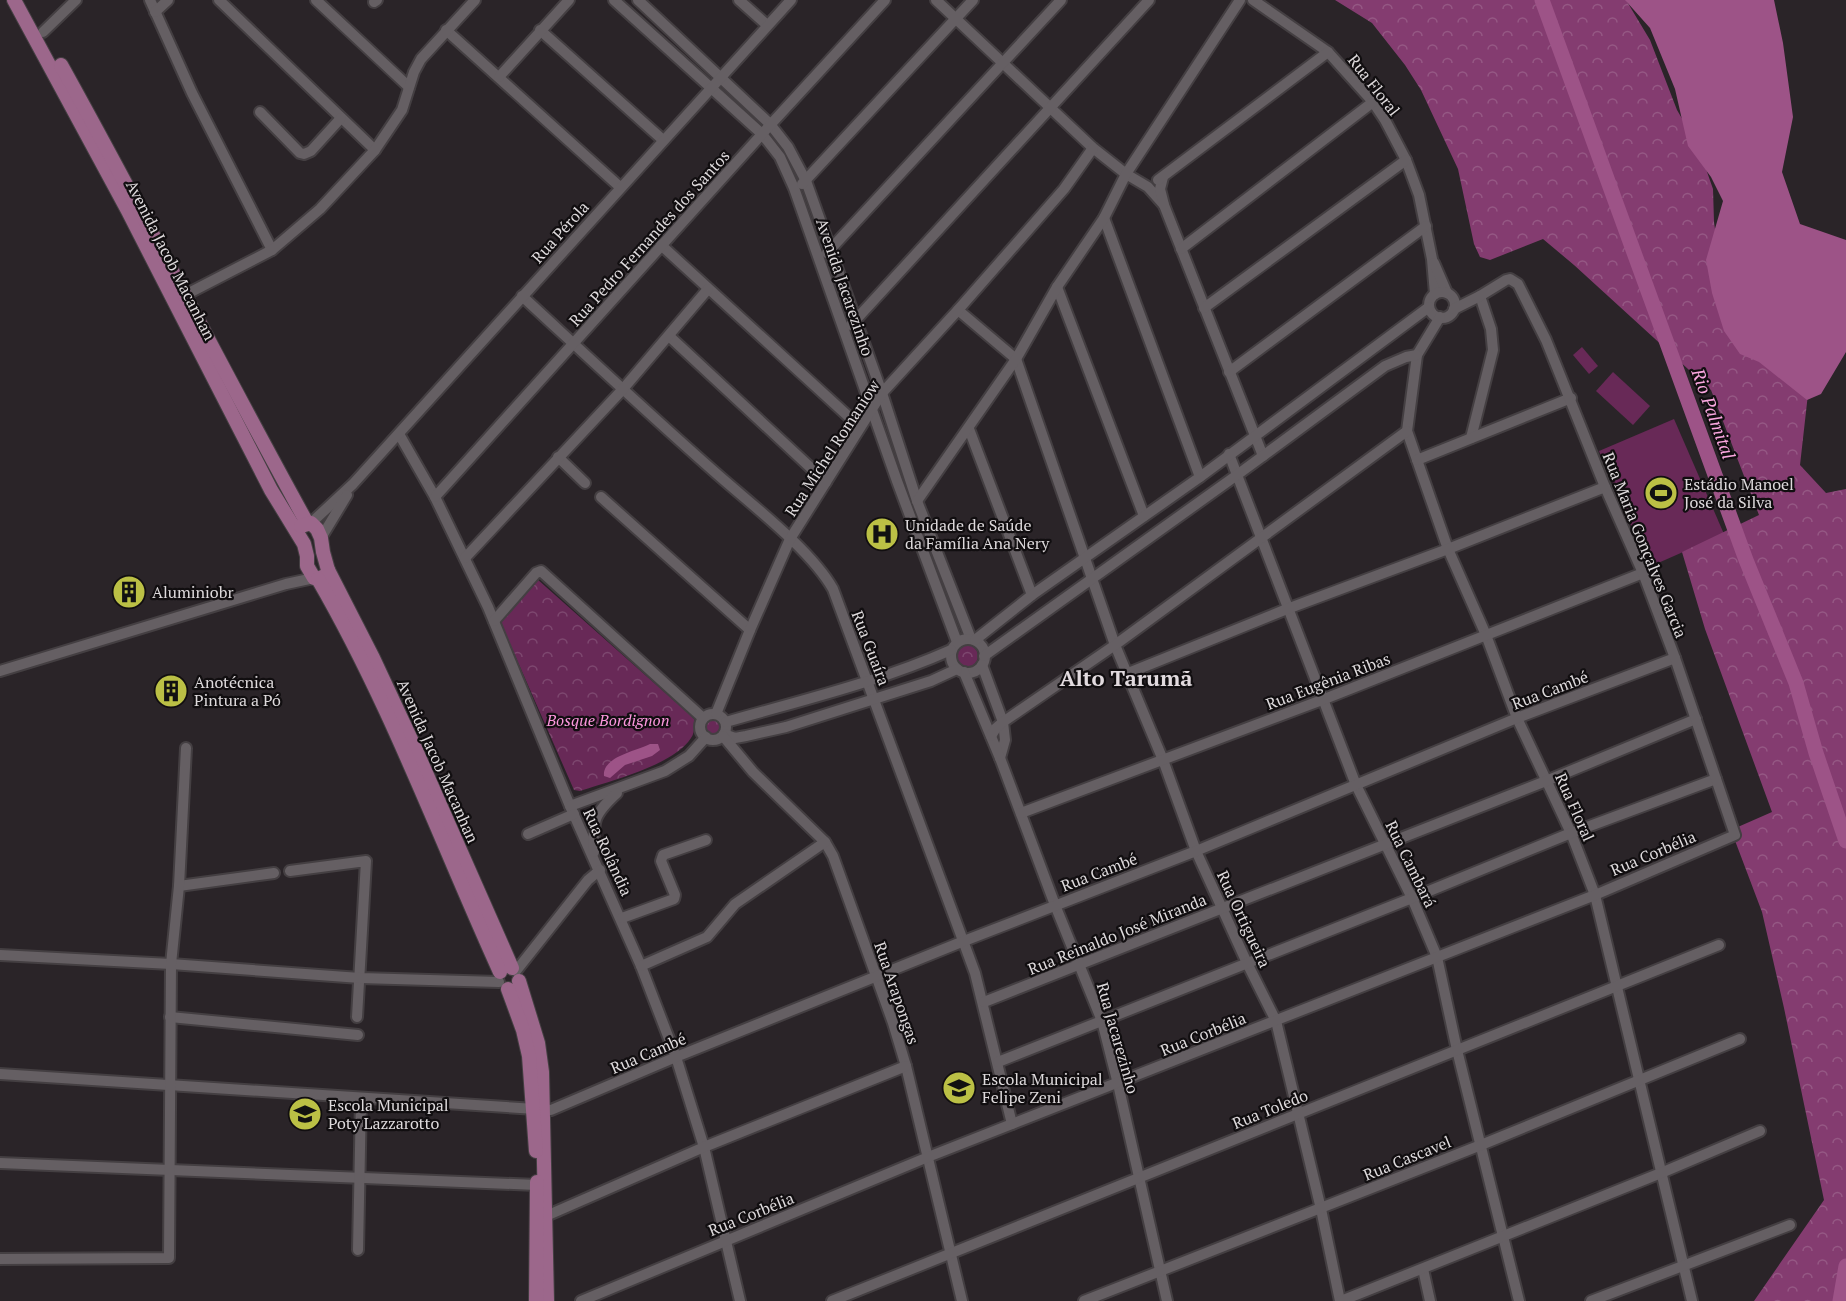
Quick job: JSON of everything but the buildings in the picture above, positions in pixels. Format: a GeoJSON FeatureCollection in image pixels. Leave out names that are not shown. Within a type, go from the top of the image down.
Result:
{"type":"FeatureCollection","features":[{"type":"Feature","properties":{"kind":"main road","name":"Avenida Jacob Macanhan"},"geometry":{"type":"LineString","coordinates":[[14,0],[128,211],[271,490],[306,548],[397,731],[509,977],[529,1056],[539,1110],[546,1216],[547,1301]]}},
{"type":"Feature","properties":{"kind":"main road","name":"Avenida Jacob Macanhan"},"geometry":{"type":"LineString","coordinates":[[25,0],[125,180],[185,296],[309,523],[317,529],[323,552],[317,573]]}},
{"type":"Feature","properties":{"kind":"main road"},"geometry":{"type":"LineString","coordinates":[[299,536],[298,530],[309,523]]}},
{"type":"Feature","properties":{"kind":"main road","name":"Avenida Jacob Macanhan"},"geometry":{"type":"LineString","coordinates":[[536,1301],[539,1110]]}},
{"type":"Feature","properties":{"kind":"street"},"geometry":{"type":"LineString","coordinates":[[43,32],[76,0]]}},
{"type":"Feature","properties":{"kind":"street"},"geometry":{"type":"LineString","coordinates":[[150,0],[192,93],[272,250]]}},
{"type":"Feature","properties":{"kind":"street"},"geometry":{"type":"LineString","coordinates":[[155,12],[168,0]]}},
{"type":"Feature","properties":{"kind":"street"},"geometry":{"type":"LineString","coordinates":[[219,0],[375,150]]}},
{"type":"Feature","properties":{"kind":"street"},"geometry":{"type":"LineString","coordinates":[[316,0],[409,87]]}},
{"type":"Feature","properties":{"kind":"street"},"geometry":{"type":"LineString","coordinates":[[185,296],[272,250],[320,209],[375,150],[397,119],[421,59],[475,0]]}},
{"type":"Feature","properties":{"kind":"street"},"geometry":{"type":"LineString","coordinates":[[499,77],[569,0]]}},
{"type":"Feature","properties":{"kind":"street","name":"Avenida Jacarezinho"},"geometry":{"type":"LineString","coordinates":[[614,0],[762,134],[780,157],[794,188],[819,258],[954,646]]}},
{"type":"Feature","properties":{"kind":"street","name":"Avenida Jacarezinho"},"geometry":{"type":"LineString","coordinates":[[638,0],[770,124],[789,147],[807,181],[882,393],[917,501],[973,640]]}},
{"type":"Feature","properties":{"kind":"street"},"geometry":{"type":"LineString","coordinates":[[739,0],[767,25]]}},
{"type":"Feature","properties":{"kind":"street","name":"Rua Pérola"},"geometry":{"type":"LineString","coordinates":[[309,523],[353,484],[399,434],[663,140],[723,78],[790,0]]}},
{"type":"Feature","properties":{"kind":"street","name":"Rua Pedro Fernandes dos Santos"},"geometry":{"type":"LineString","coordinates":[[435,497],[770,124],[885,0]]}},
{"type":"Feature","properties":{"kind":"street"},"geometry":{"type":"LineString","coordinates":[[936,0],[1093,148],[1126,174],[1148,187],[1164,205]]}},
{"type":"Feature","properties":{"kind":"street"},"geometry":{"type":"LineString","coordinates":[[794,188],[807,181],[973,0]]}},
{"type":"Feature","properties":{"kind":"street"},"geometry":{"type":"LineString","coordinates":[[819,258],[831,249],[1061,0]]}},
{"type":"Feature","properties":{"kind":"street"},"geometry":{"type":"LineString","coordinates":[[844,332],[1149,0]]}},
{"type":"Feature","properties":{"kind":"street"},"geometry":{"type":"LineString","coordinates":[[917,501],[1016,359],[1057,288],[1104,218],[1126,174],[1240,0]]}},
{"type":"Feature","properties":{"kind":"street","name":"Rua Floral"},"geometry":{"type":"LineString","coordinates":[[1253,0],[1328,52],[1373,102],[1385,120],[1406,160],[1419,195],[1432,259],[1444,294]]}},
{"type":"Feature","properties":{"kind":"street"},"geometry":{"type":"LineString","coordinates":[[446,30],[620,188]]}},
{"type":"Feature","properties":{"kind":"street"},"geometry":{"type":"LineString","coordinates":[[540,30],[663,140]]}},
{"type":"Feature","properties":{"kind":"street"},"geometry":{"type":"LineString","coordinates":[[1148,187],[1328,52]]}},
{"type":"Feature","properties":{"kind":"street"},"geometry":{"type":"LineString","coordinates":[[1181,249],[1373,102]]}},
{"type":"Feature","properties":{"kind":"street"},"geometry":{"type":"LineString","coordinates":[[260,112],[300,153],[304,154],[311,151],[341,118]]}},
{"type":"Feature","properties":{"kind":"street","name":"Rua Michel Romaniow"},"geometry":{"type":"LineString","coordinates":[[716,714],[790,539],[882,393],[1064,189],[1093,148]]}},
{"type":"Feature","properties":{"kind":"street"},"geometry":{"type":"LineString","coordinates":[[1204,308],[1406,160]]}},
{"type":"Feature","properties":{"kind":"street"},"geometry":{"type":"LineString","coordinates":[[1162,177],[1160,189],[1164,205],[1263,456]]}},
{"type":"Feature","properties":{"kind":"street"},"geometry":{"type":"LineString","coordinates":[[1104,218],[1200,477]]}},
{"type":"Feature","properties":{"kind":"street"},"geometry":{"type":"LineString","coordinates":[[1229,372],[1426,226]]}},
{"type":"Feature","properties":{"kind":"street"},"geometry":{"type":"LineString","coordinates":[[661,246],[860,427]]}},
{"type":"Feature","properties":{"kind":"street","name":"Rua Maria Gonçalves Garcia"},"geometry":{"type":"LineString","coordinates":[[1479,297],[1506,280],[1510,279],[1518,284],[1546,340],[1605,487],[1643,573],[1675,658],[1735,835]]}},
{"type":"Feature","properties":{"kind":"street"},"geometry":{"type":"LineString","coordinates":[[1057,288],[1144,516]]}},
{"type":"Feature","properties":{"kind":"street"},"geometry":{"type":"LineString","coordinates":[[465,558],[669,336],[708,289]]}},
{"type":"Feature","properties":{"kind":"street"},"geometry":{"type":"LineString","coordinates":[[1444,294],[1479,297],[1454,309],[1446,316],[1434,315],[1430,308],[1430,299],[1444,294]]}},
{"type":"Feature","properties":{"kind":"street"},"geometry":{"type":"LineString","coordinates":[[1444,294],[1454,302],[1454,309]]}},
{"type":"Feature","properties":{"kind":"street","name":"Rua Guaíra"},"geometry":{"type":"LineString","coordinates":[[522,296],[790,539],[826,576],[868,681],[964,941],[984,1002],[1012,1124]]}},
{"type":"Feature","properties":{"kind":"street"},"geometry":{"type":"LineString","coordinates":[[1471,438],[1493,350],[1491,328],[1479,297]]}},
{"type":"Feature","properties":{"kind":"street"},"geometry":{"type":"LineString","coordinates":[[973,640],[1430,308]]}},
{"type":"Feature","properties":{"kind":"street","name":"Rua Floral"},"geometry":{"type":"LineString","coordinates":[[1425,340],[1430,308]]}},
{"type":"Feature","properties":{"kind":"street"},"geometry":{"type":"LineString","coordinates":[[958,310],[1016,359]]}},
{"type":"Feature","properties":{"kind":"street","name":"Rua Floral"},"geometry":{"type":"LineString","coordinates":[[1440,317],[1417,355],[1407,431],[1448,549],[1486,635],[1517,718],[1571,833],[1595,895],[1692,1301]]}},
{"type":"Feature","properties":{"kind":"street"},"geometry":{"type":"LineString","coordinates":[[669,336],[826,482]]}},
{"type":"Feature","properties":{"kind":"street"},"geometry":{"type":"LineString","coordinates":[[724,735],[735,738],[786,727],[875,700],[961,670],[974,671],[983,660],[1385,366],[1417,355]]}},
{"type":"Feature","properties":{"kind":"street","name":"Rua Ortigueira"},"geometry":{"type":"LineString","coordinates":[[1016,359],[1126,674],[1162,760],[1196,851],[1276,1021],[1341,1301]]}},
{"type":"Feature","properties":{"kind":"street"},"geometry":{"type":"LineString","coordinates":[[1417,460],[1571,398]]}},
{"type":"Feature","properties":{"kind":"street"},"geometry":{"type":"LineString","coordinates":[[969,429],[1032,595]]}},
{"type":"Feature","properties":{"kind":"street"},"geometry":{"type":"LineString","coordinates":[[991,736],[1003,722],[1115,645],[1407,431]]}},
{"type":"Feature","properties":{"kind":"street","name":"Rua Rolândia"},"geometry":{"type":"LineString","coordinates":[[399,434],[435,497],[494,621],[572,810],[622,918],[641,966],[676,1057],[704,1148],[740,1301]]}},
{"type":"Feature","properties":{"kind":"street","name":"Rua Cambará"},"geometry":{"type":"LineString","coordinates":[[1229,454],[1356,785],[1412,898],[1437,957],[1457,1050],[1518,1301]]}},
{"type":"Feature","properties":{"kind":"street"},"geometry":{"type":"LineString","coordinates":[[558,457],[585,483]]}},
{"type":"Feature","properties":{"kind":"street","name":"Rua Pérola"},"geometry":{"type":"LineString","coordinates":[[321,538],[353,484]]}},
{"type":"Feature","properties":{"kind":"street"},"geometry":{"type":"LineString","coordinates":[[1126,674],[1287,609],[1605,487]]}},
{"type":"Feature","properties":{"kind":"street"},"geometry":{"type":"LineString","coordinates":[[601,497],[750,630]]}},
{"type":"Feature","properties":{"kind":"street"},"geometry":{"type":"LineString","coordinates":[[494,621],[536,573],[541,571],[703,718]]}},
{"type":"Feature","properties":{"kind":"street"},"geometry":{"type":"LineString","coordinates":[[0,671],[317,573]]}},
{"type":"Feature","properties":{"kind":"street","name":"Rua Eugênia Ribas"},"geometry":{"type":"LineString","coordinates":[[1021,813],[1322,700],[1643,573]]}},
{"type":"Feature","properties":{"kind":"street"},"geometry":{"type":"LineString","coordinates":[[726,722],[868,681],[954,646],[962,639],[973,640],[982,647],[983,660]]}},
{"type":"Feature","properties":{"kind":"street"},"geometry":{"type":"LineString","coordinates":[[954,646],[951,660],[961,670]]}},
{"type":"Feature","properties":{"kind":"street","name":"Rua Cambé"},"geometry":{"type":"LineString","coordinates":[[539,1110],[551,1110],[964,941],[1196,851],[1517,718],[1675,658]]}},
{"type":"Feature","properties":{"kind":"street","name":"Rua Jacarezinho"},"geometry":{"type":"LineString","coordinates":[[983,660],[1003,722],[1005,740],[1000,758]]}},
{"type":"Feature","properties":{"kind":"street","name":"Rua Jacarezinho"},"geometry":{"type":"LineString","coordinates":[[961,670],[1000,758],[1055,905],[1102,1021],[1167,1301]]}},
{"type":"Feature","properties":{"kind":"street"},"geometry":{"type":"LineString","coordinates":[[716,714],[726,722],[727,728],[724,735],[716,740],[706,738],[700,728],[703,718],[716,714]]}},
{"type":"Feature","properties":{"kind":"street","name":"Rua Reinaldo José Miranda"},"geometry":{"type":"LineString","coordinates":[[984,1002],[1546,781],[1696,719]]}},
{"type":"Feature","properties":{"kind":"street","name":"Rua Arapongas"},"geometry":{"type":"LineString","coordinates":[[724,735],[753,772],[825,842],[833,856],[906,1066],[962,1301]]}},
{"type":"Feature","properties":{"kind":"street"},"geometry":{"type":"LineString","coordinates":[[528,834],[572,810],[665,771],[689,756],[706,738]]}},
{"type":"Feature","properties":{"kind":"street"},"geometry":{"type":"LineString","coordinates":[[0,1259],[169,1258],[171,964],[186,748]]}},
{"type":"Feature","properties":{"kind":"street"},"geometry":{"type":"LineString","coordinates":[[998,1062],[1571,833],[1716,779]]}},
{"type":"Feature","properties":{"kind":"street"},"geometry":{"type":"LineString","coordinates":[[0,955],[171,964],[360,978],[509,977],[588,880],[597,864],[593,831],[597,814],[600,808],[622,788]]}},
{"type":"Feature","properties":{"kind":"street","name":"Rua Corbélia"},"geometry":{"type":"LineString","coordinates":[[581,1301],[928,1157],[1595,895],[1735,835]]}},
{"type":"Feature","properties":{"kind":"street"},"geometry":{"type":"LineString","coordinates":[[622,918],[674,899],[675,895],[660,861],[663,855],[706,840]]}},
{"type":"Feature","properties":{"kind":"street"},"geometry":{"type":"LineString","coordinates":[[641,966],[707,937],[735,904],[825,842]]}},
{"type":"Feature","properties":{"kind":"street"},"geometry":{"type":"LineString","coordinates":[[290,871],[366,861],[357,1017]]}},
{"type":"Feature","properties":{"kind":"street"},"geometry":{"type":"LineString","coordinates":[[178,886],[274,873]]}},
{"type":"Feature","properties":{"kind":"street","name":"Rua Toledo"},"geometry":{"type":"LineString","coordinates":[[832,1301],[1719,945]]}},
{"type":"Feature","properties":{"kind":"street"},"geometry":{"type":"LineString","coordinates":[[170,1017],[358,1035]]}},
{"type":"Feature","properties":{"kind":"street","name":"Rua Cascavel"},"geometry":{"type":"LineString","coordinates":[[1084,1301],[1321,1209],[1740,1039]]}},
{"type":"Feature","properties":{"kind":"street"},"geometry":{"type":"LineString","coordinates":[[546,1216],[704,1148],[906,1066]]}},
{"type":"Feature","properties":{"kind":"street"},"geometry":{"type":"LineString","coordinates":[[0,1074],[539,1110]]}},
{"type":"Feature","properties":{"kind":"street"},"geometry":{"type":"LineString","coordinates":[[358,1251],[361,1098]]}},
{"type":"Feature","properties":{"kind":"street"},"geometry":{"type":"LineString","coordinates":[[1341,1301],[1760,1131]]}},
{"type":"Feature","properties":{"kind":"street"},"geometry":{"type":"LineString","coordinates":[[0,1163],[537,1185]]}},
{"type":"Feature","properties":{"kind":"street"},"geometry":{"type":"LineString","coordinates":[[1591,1301],[1790,1225]]}},
{"type":"Feature","properties":{"kind":"street"},"geometry":{"type":"LineString","coordinates":[[1423,1269],[1430,1301]]}},
{"type":"Feature","properties":{"kind":"green space"},"geometry":{"type":"Polygon","coordinates":[[[1335,0],[1626,0],[1650,40],[1677,110],[1698,146],[1713,189],[1714,222],[1723,285],[1809,385],[1800,465],[1826,493],[1846,489],[1846,1301],[1754,1301],[1824,1200],[1762,912],[1731,830],[1772,812],[1705,629],[1682,552],[1759,515],[1711,390],[1543,239],[1490,260],[1480,257],[1474,244],[1458,169],[1421,90],[1405,65],[1372,23],[1335,0]]]}},
{"type":"Feature","properties":{"kind":"green space"},"geometry":{"type":"Polygon","coordinates":[[[1582,347],[1598,366],[1589,374],[1573,355],[1582,347]]]}},
{"type":"Feature","properties":{"kind":"green space"},"geometry":{"type":"Polygon","coordinates":[[[1613,372],[1650,406],[1633,425],[1596,391],[1613,372]]]}},
{"type":"Feature","properties":{"kind":"green space","name":"Estádio Manoel José da Silva"},"geometry":{"type":"Polygon","coordinates":[[[1674,419],[1724,534],[1649,567],[1599,451],[1674,419]]]}},
{"type":"Feature","properties":{"kind":"green space","name":"Bosque Bordignon"},"geometry":{"type":"Polygon","coordinates":[[[537,579],[694,719],[692,736],[683,748],[640,771],[580,791],[574,790],[499,619],[537,579]]]}},
{"type":"Feature","properties":{"kind":"green space"},"geometry":{"type":"Polygon","coordinates":[[[967,645],[975,648],[978,656],[975,664],[967,667],[959,664],[956,656],[959,648],[967,645]]]}},
{"type":"Feature","properties":{"kind":"green space"},"geometry":{"type":"Polygon","coordinates":[[[713,717],[720,720],[723,727],[720,734],[713,737],[706,734],[703,727],[706,720],[713,717]]]}},
{"type":"Feature","properties":{"kind":"shaded area"},"geometry":{"type":"Polygon","coordinates":[[[1625,0],[1774,0],[1783,43],[1793,117],[1782,172],[1800,224],[1846,240],[1846,352],[1821,394],[1807,400],[1759,362],[1740,354],[1724,331],[1712,293],[1706,260],[1723,201],[1711,177],[1688,146],[1675,89],[1650,28],[1625,0]]]}},
{"type":"Feature","properties":{"kind":"shaded area"},"geometry":{"type":"Polygon","coordinates":[[[650,744],[658,744],[660,750],[652,756],[625,765],[610,778],[604,776],[605,769],[614,759],[650,744]]]}},
{"type":"Feature","properties":{"kind":"waterway","name":"Rio Palmital"},"geometry":{"type":"LineString","coordinates":[[1542,0],[1746,560],[1796,683],[1816,753],[1846,841]]}},
{"type":"Feature","properties":{"kind":"waterway","name":"Rio Palmital"},"geometry":{"type":"LineString","coordinates":[[1840,1301],[1846,1266]]}},
{"type":"Feature","properties":{"kind":"place","name":"Estádio Manoel José da Silva"},"geometry":{"type":"Point","coordinates":[1661,493]}},
{"type":"Feature","properties":{"kind":"place","name":"Unidade de Saúde da Família Ana Nery"},"geometry":{"type":"Point","coordinates":[882,534]}},
{"type":"Feature","properties":{"kind":"place","name":"Aluminiobr"},"geometry":{"type":"Point","coordinates":[129,592]}},
{"type":"Feature","properties":{"kind":"place","name":"Anotécnica Pintura a Pó"},"geometry":{"type":"Point","coordinates":[171,691]}},
{"type":"Feature","properties":{"kind":"place","name":"Escola Municipal Felipe Zeni"},"geometry":{"type":"Point","coordinates":[959,1088]}},
{"type":"Feature","properties":{"kind":"place","name":"Escola Municipal Poty Lazzarotto"},"geometry":{"type":"Point","coordinates":[305,1114]}},
{"type":"Feature","properties":{"kind":"district","name":"Alto Tarumã"},"geometry":{"type":"Point","coordinates":[1126,678]}}]}
